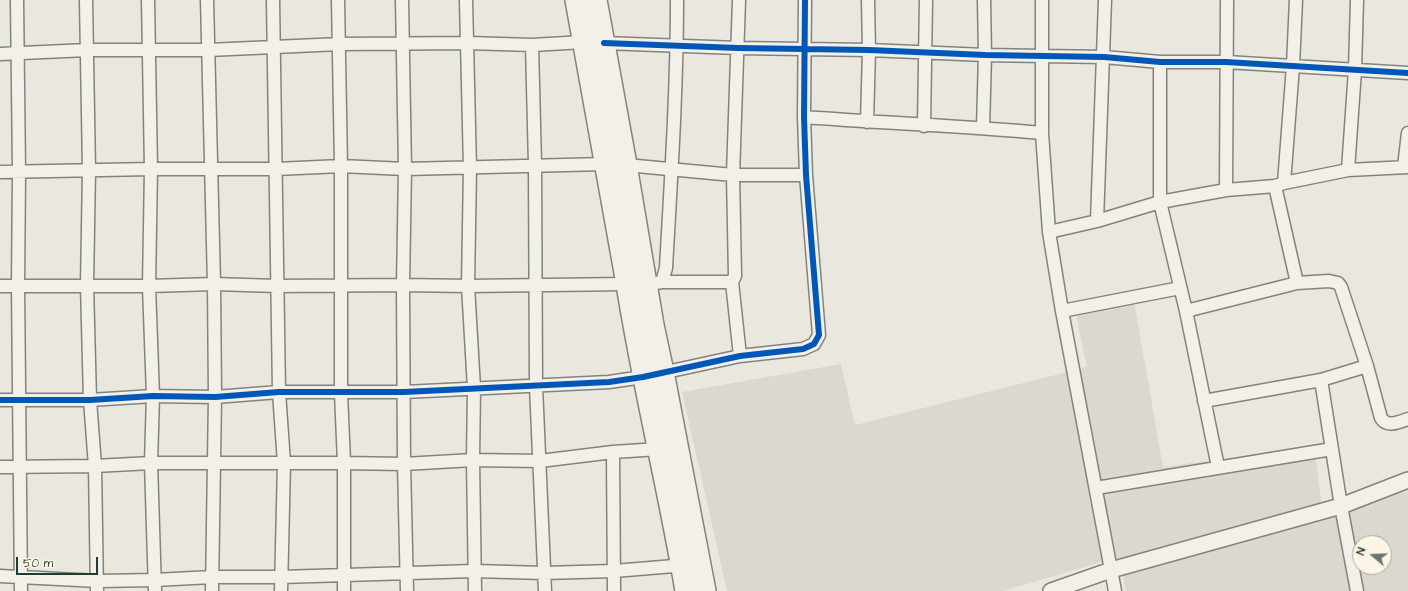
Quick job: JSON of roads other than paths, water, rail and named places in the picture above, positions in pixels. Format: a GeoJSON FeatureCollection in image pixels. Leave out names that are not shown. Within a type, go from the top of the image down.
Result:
{"type":"FeatureCollection","features":[{"type":"Feature","properties":{"kind":"highway"},"geometry":{"type":"LineString","coordinates":[[576,0],[594,42],[626,165],[653,325],[664,372],[664,426],[691,564],[686,591]]}},
{"type":"Feature","properties":{"kind":"highway"},"geometry":{"type":"LineString","coordinates":[[596,0],[594,42],[605,164],[646,284],[634,331],[643,377],[664,426],[659,448],[691,564],[705,591]]}},
{"type":"Feature","properties":{"kind":"street"},"geometry":{"type":"LineString","coordinates":[[17,0],[20,172],[18,286],[21,591]]}},
{"type":"Feature","properties":{"kind":"street"},"geometry":{"type":"LineString","coordinates":[[86,0],[89,170],[87,285],[90,400],[95,466],[97,586]]}},
{"type":"Feature","properties":{"kind":"street"},"geometry":{"type":"LineString","coordinates":[[148,0],[151,169],[149,286],[153,396],[151,463],[155,586]]}},
{"type":"Feature","properties":{"kind":"street"},"geometry":{"type":"LineString","coordinates":[[207,0],[212,170],[215,397],[212,591]]}},
{"type":"Feature","properties":{"kind":"street"},"geometry":{"type":"LineString","coordinates":[[273,0],[279,392],[284,463],[281,591]]}},
{"type":"Feature","properties":{"kind":"street"},"geometry":{"type":"LineString","coordinates":[[338,0],[340,44],[341,166],[340,393],[344,463],[344,591]]}},
{"type":"Feature","properties":{"kind":"street"},"geometry":{"type":"LineString","coordinates":[[402,0],[405,169],[403,284],[406,591]]}},
{"type":"Feature","properties":{"kind":"street"},"geometry":{"type":"LineString","coordinates":[[466,0],[470,168],[468,286],[474,388],[473,460],[475,591]]}},
{"type":"Feature","properties":{"kind":"street"},"geometry":{"type":"LineString","coordinates":[[646,284],[666,268],[672,170],[677,45],[677,0]]}},
{"type":"Feature","properties":{"kind":"street"},"geometry":{"type":"LineString","coordinates":[[740,0],[733,175],[736,276],[732,282],[740,356]]}},
{"type":"Feature","properties":{"kind":"street"},"geometry":{"type":"LineString","coordinates":[[0,400],[90,400],[153,396],[215,397],[279,392],[404,392],[609,382],[643,377],[740,356],[803,349],[814,344],[819,335],[806,175],[804,117],[805,0]]}},
{"type":"Feature","properties":{"kind":"street"},"geometry":{"type":"LineString","coordinates":[[868,0],[868,122]]}},
{"type":"Feature","properties":{"kind":"street"},"geometry":{"type":"LineString","coordinates":[[924,126],[926,0]]}},
{"type":"Feature","properties":{"kind":"street"},"geometry":{"type":"LineString","coordinates":[[983,128],[985,55],[984,0]]}},
{"type":"Feature","properties":{"kind":"street"},"geometry":{"type":"LineString","coordinates":[[1042,0],[1042,133],[1049,232],[1062,311],[1115,591]]}},
{"type":"Feature","properties":{"kind":"street"},"geometry":{"type":"LineString","coordinates":[[1097,221],[1105,0]]}},
{"type":"Feature","properties":{"kind":"street"},"geometry":{"type":"LineString","coordinates":[[1226,190],[1227,0]]}},
{"type":"Feature","properties":{"kind":"street"},"geometry":{"type":"LineString","coordinates":[[1296,0],[1293,66],[1280,185],[1297,283]]}},
{"type":"Feature","properties":{"kind":"street"},"geometry":{"type":"LineString","coordinates":[[1348,170],[1355,70],[1357,0]]}},
{"type":"Feature","properties":{"kind":"street"},"geometry":{"type":"LineString","coordinates":[[0,54],[87,50],[208,50],[340,44],[468,43],[532,45],[594,42],[738,48],[869,50],[985,55],[1104,57],[1160,62],[1226,62],[1408,73]]}},
{"type":"Feature","properties":{"kind":"street"},"geometry":{"type":"LineString","coordinates":[[532,45],[535,165],[536,386],[545,591]]}},
{"type":"Feature","properties":{"kind":"street"},"geometry":{"type":"LineString","coordinates":[[1160,62],[1160,202],[1186,310],[1218,467]]}},
{"type":"Feature","properties":{"kind":"street"},"geometry":{"type":"LineString","coordinates":[[804,117],[1042,133]]}},
{"type":"Feature","properties":{"kind":"street"},"geometry":{"type":"LineString","coordinates":[[1049,232],[1097,221],[1160,202],[1226,190],[1280,185],[1348,170],[1406,167],[1408,133]]}},
{"type":"Feature","properties":{"kind":"street"},"geometry":{"type":"LineString","coordinates":[[0,172],[151,169],[276,169],[341,166],[405,169],[605,164]]}},
{"type":"Feature","properties":{"kind":"street"},"geometry":{"type":"LineString","coordinates":[[626,165],[733,175],[806,175]]}},
{"type":"Feature","properties":{"kind":"street"},"geometry":{"type":"LineString","coordinates":[[1186,310],[1297,283],[1329,281],[1338,282],[1341,287],[1367,366],[1381,418],[1388,424],[1408,419]]}},
{"type":"Feature","properties":{"kind":"street"},"geometry":{"type":"LineString","coordinates":[[0,286],[149,286],[214,284],[277,286],[403,284],[468,286],[732,282]]}},
{"type":"Feature","properties":{"kind":"street"},"geometry":{"type":"LineString","coordinates":[[1062,311],[1180,288]]}},
{"type":"Feature","properties":{"kind":"street"},"geometry":{"type":"LineString","coordinates":[[1204,401],[1322,380],[1367,366]]}},
{"type":"Feature","properties":{"kind":"street"},"geometry":{"type":"LineString","coordinates":[[1322,380],[1341,506],[1357,591]]}},
{"type":"Feature","properties":{"kind":"street"},"geometry":{"type":"LineString","coordinates":[[0,467],[95,466],[151,463],[404,464],[473,460],[540,461],[659,448]]}},
{"type":"Feature","properties":{"kind":"street"},"geometry":{"type":"LineString","coordinates":[[1096,488],[1332,449]]}},
{"type":"Feature","properties":{"kind":"street"},"geometry":{"type":"LineString","coordinates":[[612,452],[614,591]]}},
{"type":"Feature","properties":{"kind":"street"},"geometry":{"type":"LineString","coordinates":[[1051,591],[1111,570],[1341,506],[1408,480]]}},
{"type":"Feature","properties":{"kind":"street"},"geometry":{"type":"LineString","coordinates":[[0,576],[97,586],[155,586],[212,577],[344,576],[474,571],[544,573],[614,571],[691,564]]}}]}
